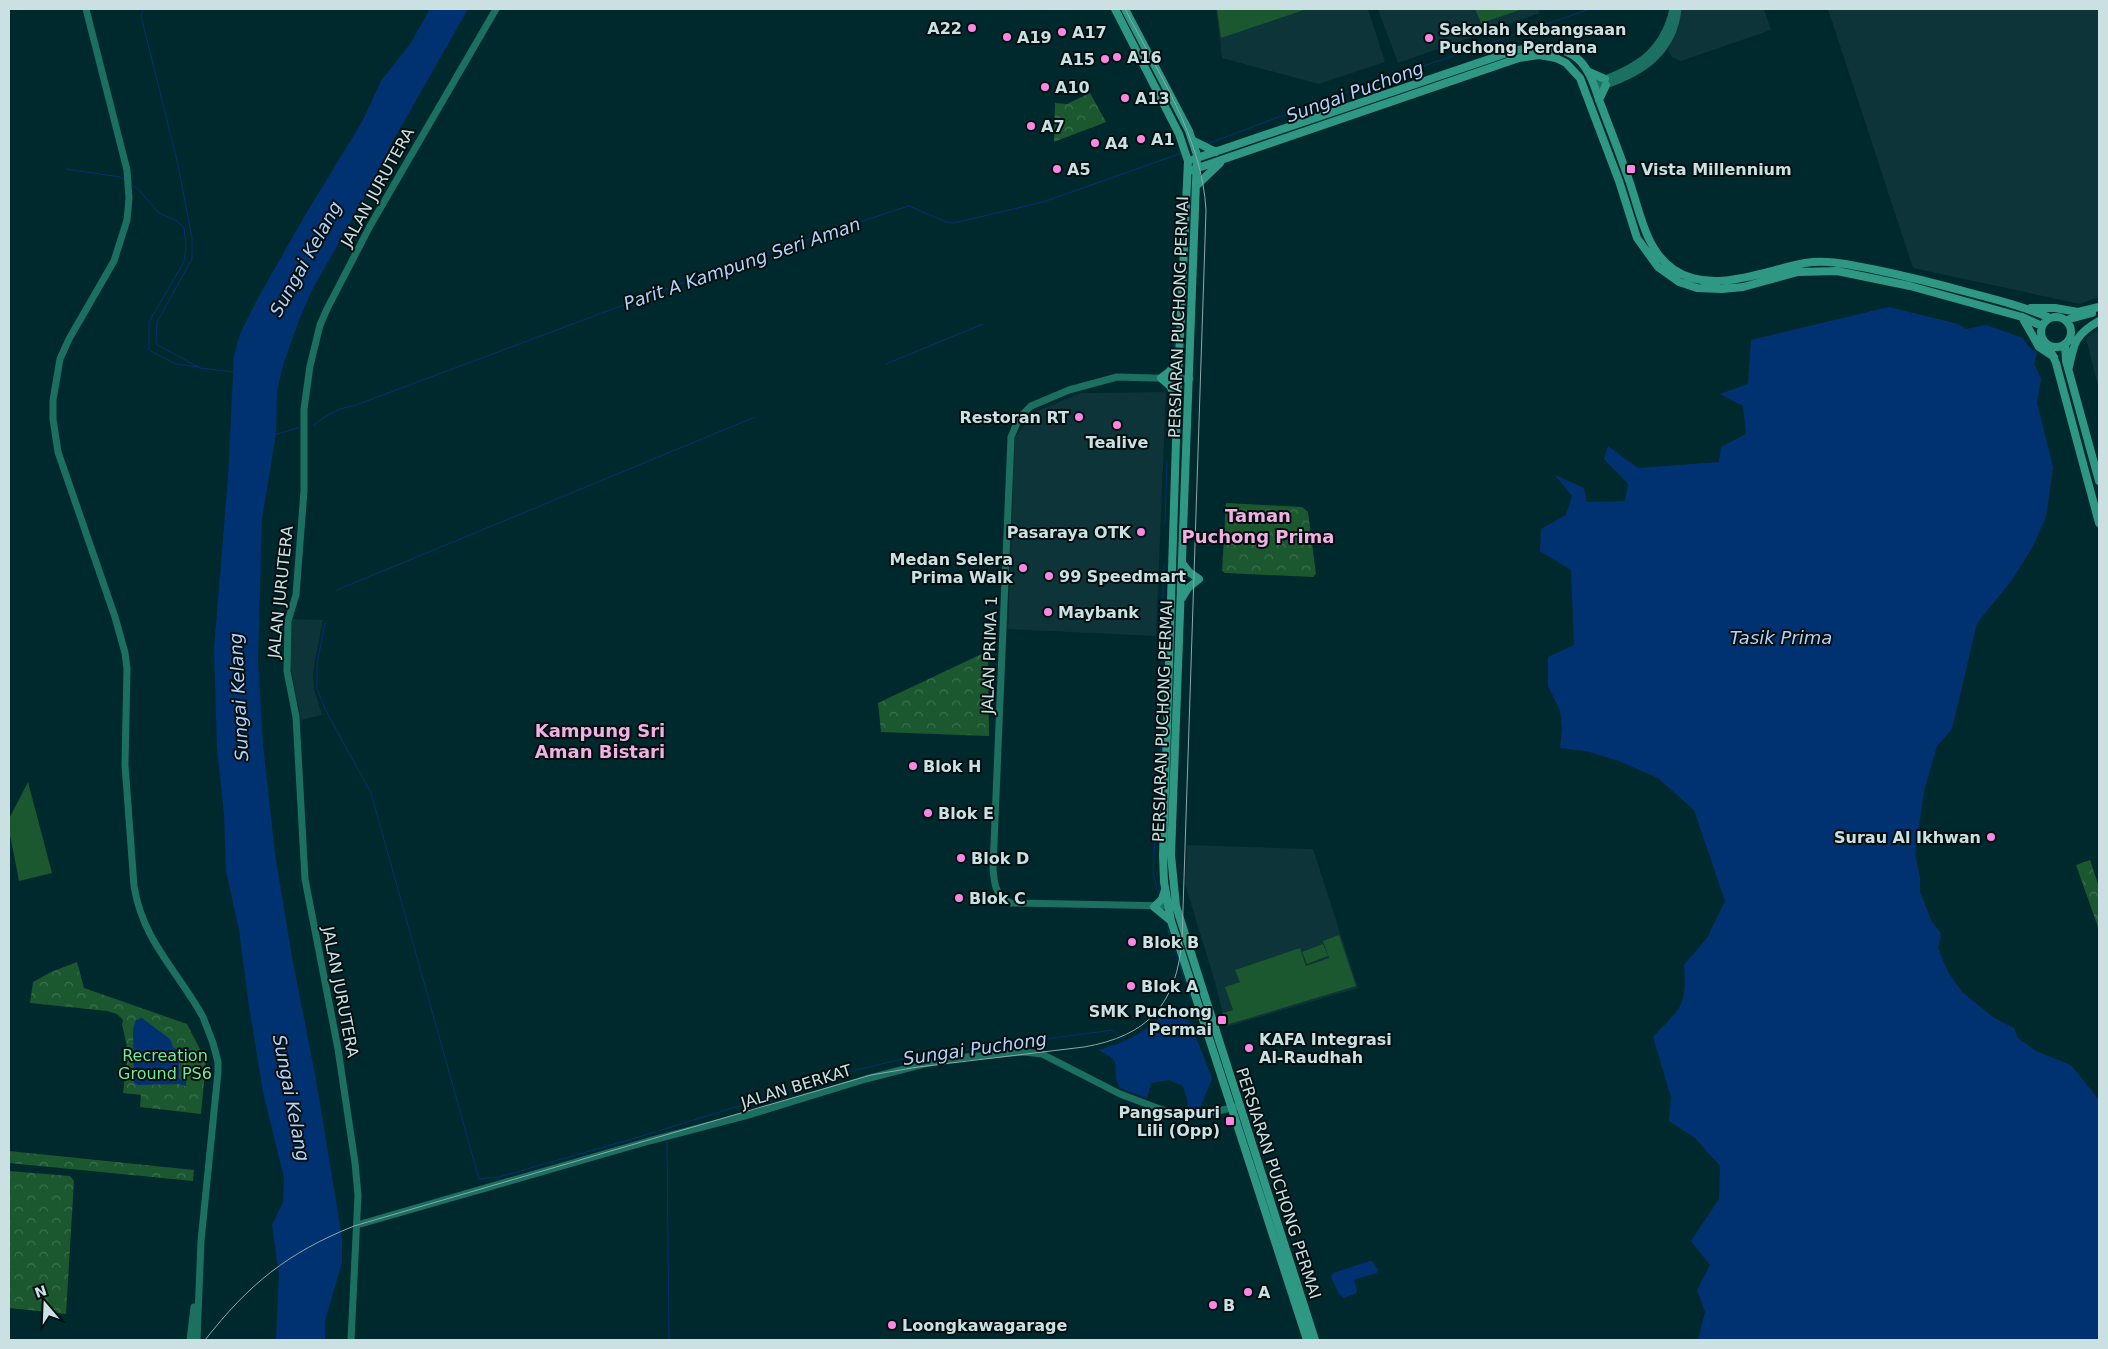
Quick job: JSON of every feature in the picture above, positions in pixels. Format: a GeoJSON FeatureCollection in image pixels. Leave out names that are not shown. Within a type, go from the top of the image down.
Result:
{"type":"FeatureCollection","features":[{"type":"Feature","properties":{"kind":"main road","name":"PERSIARAN PUCHONG PERMAI"},"geometry":{"type":"LineString","coordinates":[[1115,9],[1179,134],[1187,158],[1188,171],[1177,400],[1171,729],[1171,921],[1316,1340]]}},
{"type":"Feature","properties":{"kind":"main road","name":"PERSIARAN PUCHONG PERMAI"},"geometry":{"type":"LineString","coordinates":[[1125,9],[1194,141],[1197,155],[1181,600],[1163,855],[1165,890],[1236,1107],[1307,1340]]}},
{"type":"Feature","properties":{"kind":"main road"},"geometry":{"type":"LineString","coordinates":[[1187,158],[1216,152],[1516,50],[1540,47],[1568,53],[1578,58],[1587,71],[1630,183],[1645,231],[1652,245],[1665,262],[1682,274],[1697,279],[1721,280],[1759,274],[1805,263],[1836,263],[1909,276],[2024,308],[2050,318],[2058,317],[2066,320],[2079,318],[2099,309]]}},
{"type":"Feature","properties":{"kind":"main road"},"geometry":{"type":"LineString","coordinates":[[1188,171],[1519,58],[1539,55],[1556,58],[1566,63],[1580,78],[1594,86]]}},
{"type":"Feature","properties":{"kind":"main road"},"geometry":{"type":"LineString","coordinates":[[1587,71],[1606,82],[1599,100]]}},
{"type":"Feature","properties":{"kind":"main road"},"geometry":{"type":"LineString","coordinates":[[1580,78],[1591,102],[1637,238],[1658,267],[1679,282],[1697,288],[1722,289],[1743,287],[1798,272],[1837,271],[1910,286],[2022,317],[2042,326]]}},
{"type":"Feature","properties":{"kind":"main road"},"geometry":{"type":"LineString","coordinates":[[1591,102],[1594,86]]}},
{"type":"Feature","properties":{"kind":"main road"},"geometry":{"type":"LineString","coordinates":[[1194,141],[1216,152]]}},
{"type":"Feature","properties":{"kind":"main road"},"geometry":{"type":"LineString","coordinates":[[1197,185],[1217,165],[1226,159]]}},
{"type":"Feature","properties":{"kind":"main road"},"geometry":{"type":"LineString","coordinates":[[2024,308],[2055,308],[2078,312],[2099,309]]}},
{"type":"Feature","properties":{"kind":"main road"},"geometry":{"type":"LineString","coordinates":[[2022,317],[2039,347],[2054,358]]}},
{"type":"Feature","properties":{"kind":"main road"},"geometry":{"type":"LineString","coordinates":[[2050,318],[2042,326],[2041,335],[2054,358],[2099,523]]}},
{"type":"Feature","properties":{"kind":"main road"},"geometry":{"type":"LineString","coordinates":[[2066,320],[2071,330],[2070,337]]}},
{"type":"Feature","properties":{"kind":"main road"},"geometry":{"type":"LineString","coordinates":[[2048,345],[2057,347],[2065,344],[2070,337],[2085,325],[2099,321]]}},
{"type":"Feature","properties":{"kind":"main road"},"geometry":{"type":"LineString","coordinates":[[2068,370],[2073,349],[2079,336],[2099,321]]}},
{"type":"Feature","properties":{"kind":"main road"},"geometry":{"type":"LineString","coordinates":[[2065,344],[2068,370],[2099,481]]}},
{"type":"Feature","properties":{"kind":"main road"},"geometry":{"type":"LineString","coordinates":[[1177,400],[1170,386],[1161,378],[1170,372],[1178,362]]}},
{"type":"Feature","properties":{"kind":"main road"},"geometry":{"type":"LineString","coordinates":[[1181,600],[1188,588],[1199,579],[1189,572],[1182,563]]}},
{"type":"Feature","properties":{"kind":"main road"},"geometry":{"type":"LineString","coordinates":[[1165,890],[1162,899],[1154,907],[1171,921]]}},
{"type":"Feature","properties":{"kind":"street"},"geometry":{"type":"LineString","coordinates":[[86,9],[128,181],[127,220],[114,261],[60,359],[53,400],[53,420],[58,452],[101,576],[125,653],[127,683],[125,765],[134,886],[137,903],[151,939],[203,1017],[211,1036],[218,1062],[199,1287],[197,1340]]}},
{"type":"Feature","properties":{"kind":"street","name":"JALAN JURUTERA"},"geometry":{"type":"LineString","coordinates":[[351,1340],[357,1225],[358,1189],[356,1162],[338,1049],[305,879],[296,717],[286,671],[288,622],[296,595],[304,491],[304,409],[310,366],[320,325],[327,309],[370,226],[496,9]]}},
{"type":"Feature","properties":{"kind":"street"},"geometry":{"type":"LineString","coordinates":[[1606,82],[1648,56],[1661,41],[1672,9]]}},
{"type":"Feature","properties":{"kind":"street"},"geometry":{"type":"LineString","coordinates":[[1594,86],[1633,74],[1661,52],[1670,39],[1678,9]]}},
{"type":"Feature","properties":{"kind":"street","name":"JALAN PRIMA 1"},"geometry":{"type":"LineString","coordinates":[[1172,907],[1011,903],[1005,900],[995,888],[993,868],[1012,437],[1020,418],[1031,406],[1053,395],[1117,377],[1190,379]]}},
{"type":"Feature","properties":{"kind":"street","name":"JALAN BERKAT"},"geometry":{"type":"LineString","coordinates":[[357,1225],[649,1141],[752,1114],[866,1079],[924,1064],[966,1056],[1024,1052],[1042,1054],[1120,1094],[1164,1112],[1184,1116],[1201,1115],[1236,1107]]}},
{"type":"Feature","properties":{"kind":"street"},"geometry":{"type":"LineString","coordinates":[[190,1340],[199,1287]]}},
{"type":"Feature","properties":{"kind":"shaded area"},"geometry":{"type":"Polygon","coordinates":[[[1216,9],[1368,9],[1385,62],[1319,84],[1222,58],[1216,9]]]}},
{"type":"Feature","properties":{"kind":"shaded area","name":"Sekolah Kebangsaan Puchong Perdana"},"geometry":{"type":"Polygon","coordinates":[[[1378,9],[1538,9],[1540,13],[1398,63],[1378,9]]]}},
{"type":"Feature","properties":{"kind":"shaded area"},"geometry":{"type":"Polygon","coordinates":[[[1681,9],[1764,9],[1771,30],[1681,61],[1672,57],[1668,50],[1679,21],[1681,9]]]}},
{"type":"Feature","properties":{"kind":"shaded area"},"geometry":{"type":"Polygon","coordinates":[[[1828,9],[2099,9],[2099,297],[2080,304],[1913,268],[1828,9]]]}},
{"type":"Feature","properties":{"kind":"shaded area"},"geometry":{"type":"Polygon","coordinates":[[[2099,329],[2099,390],[2086,338],[2099,329]]]}},
{"type":"Feature","properties":{"kind":"shaded area"},"geometry":{"type":"Polygon","coordinates":[[[1166,392],[1156,636],[1008,629],[1015,437],[1035,412],[1081,393],[1166,392]]]}},
{"type":"Feature","properties":{"kind":"shaded area"},"geometry":{"type":"Polygon","coordinates":[[[292,619],[323,620],[313,672],[314,689],[322,715],[301,720],[290,663],[290,628],[292,619]]]}},
{"type":"Feature","properties":{"kind":"shaded area"},"geometry":{"type":"Polygon","coordinates":[[[1187,845],[1313,849],[1358,988],[1226,1027],[1215,982],[1185,884],[1187,845]]]}},
{"type":"Feature","properties":{"kind":"green space"},"geometry":{"type":"Polygon","coordinates":[[[1217,9],[1307,9],[1221,38],[1217,9]]]}},
{"type":"Feature","properties":{"kind":"green space"},"geometry":{"type":"Polygon","coordinates":[[[1475,9],[1523,9],[1481,23],[1475,9]]]}},
{"type":"Feature","properties":{"kind":"green space"},"geometry":{"type":"Polygon","coordinates":[[[1090,93],[1106,122],[1054,142],[1055,103],[1067,104],[1090,93]]]}},
{"type":"Feature","properties":{"kind":"green space"},"geometry":{"type":"Polygon","coordinates":[[[1226,503],[1302,507],[1308,512],[1316,574],[1313,577],[1225,573],[1222,571],[1226,503]]]}},
{"type":"Feature","properties":{"kind":"green space"},"geometry":{"type":"Polygon","coordinates":[[[988,651],[989,736],[881,732],[878,703],[988,651]]]}},
{"type":"Feature","properties":{"kind":"green space"},"geometry":{"type":"Polygon","coordinates":[[[28,782],[52,873],[19,881],[9,830],[9,819],[28,782]]]}},
{"type":"Feature","properties":{"kind":"green space"},"geometry":{"type":"Polygon","coordinates":[[[2090,860],[2099,887],[2099,930],[2076,865],[2090,860]]]}},
{"type":"Feature","properties":{"kind":"green space"},"geometry":{"type":"Polygon","coordinates":[[[1339,935],[1356,986],[1226,1025],[1223,1013],[1233,1010],[1225,987],[1240,982],[1235,970],[1300,948],[1306,966],[1329,958],[1323,941],[1339,935]]]}},
{"type":"Feature","properties":{"kind":"green space"},"geometry":{"type":"Polygon","coordinates":[[[1323,944],[1328,956],[1307,964],[1302,952],[1323,944]]]}},
{"type":"Feature","properties":{"kind":"green space","name":"Recreation Ground PS6"},"geometry":{"type":"Polygon","coordinates":[[[77,962],[84,988],[187,1024],[206,1061],[201,1114],[140,1107],[141,1095],[123,1093],[128,1052],[122,1024],[123,1020],[117,1014],[107,1011],[30,1003],[33,982],[51,972],[77,962]]]}},
{"type":"Feature","properties":{"kind":"green space"},"geometry":{"type":"Polygon","coordinates":[[[9,1151],[194,1170],[193,1181],[9,1163],[9,1151]]]}},
{"type":"Feature","properties":{"kind":"green space"},"geometry":{"type":"Polygon","coordinates":[[[9,1171],[70,1176],[74,1181],[66,1314],[9,1308],[9,1171]]]}},
{"type":"Feature","properties":{"kind":"water","name":"Sungai Kelang"},"geometry":{"type":"Polygon","coordinates":[[[430,9],[468,9],[394,139],[362,202],[312,290],[299,320],[283,365],[277,392],[276,434],[262,519],[258,660],[263,746],[275,854],[292,957],[316,1080],[342,1238],[342,1262],[325,1321],[325,1340],[276,1340],[279,1275],[272,1225],[283,1202],[284,1178],[263,1092],[239,930],[226,871],[224,814],[217,748],[214,649],[228,477],[234,356],[240,334],[258,298],[304,217],[362,122],[381,81],[410,44],[430,9]]]}},
{"type":"Feature","properties":{"kind":"water","name":"Tasik Prima"},"geometry":{"type":"Polygon","coordinates":[[[1889,307],[1958,324],[1966,329],[1986,325],[2023,338],[2028,346],[2037,353],[2034,364],[2041,378],[2037,403],[2053,467],[2046,517],[2033,546],[2012,580],[1977,623],[1952,729],[1937,746],[1924,791],[1915,854],[1920,877],[1920,892],[1931,920],[1941,934],[1938,948],[1948,972],[1962,992],[1994,1018],[2014,1028],[2018,1038],[2036,1051],[2071,1065],[2099,1100],[2099,1340],[1698,1340],[1705,1312],[1697,1290],[1710,1265],[1691,1241],[1719,1199],[1720,1166],[1695,1138],[1669,1121],[1671,1097],[1653,1037],[1680,1006],[1684,990],[1684,965],[1707,938],[1725,901],[1694,810],[1658,778],[1619,761],[1586,751],[1560,748],[1562,730],[1560,710],[1548,686],[1548,657],[1574,645],[1571,570],[1540,551],[1541,529],[1566,515],[1572,496],[1555,475],[1584,488],[1587,502],[1625,501],[1628,484],[1604,459],[1608,446],[1638,468],[1719,462],[1721,447],[1746,434],[1743,406],[1720,394],[1748,384],[1751,340],[1889,307]]]}},
{"type":"Feature","properties":{"kind":"water"},"geometry":{"type":"Polygon","coordinates":[[[1164,1014],[1189,1020],[1212,1078],[1199,1111],[1188,1113],[1187,1098],[1183,1086],[1169,1080],[1151,1083],[1147,1098],[1120,1088],[1115,1062],[1098,1050],[1118,1044],[1134,1036],[1164,1014]]]}},
{"type":"Feature","properties":{"kind":"water"},"geometry":{"type":"Polygon","coordinates":[[[142,1018],[170,1039],[173,1047],[176,1049],[189,1047],[188,1053],[179,1056],[179,1079],[186,1081],[186,1086],[178,1084],[138,1085],[134,1083],[133,1029],[136,1020],[142,1018]]]}},
{"type":"Feature","properties":{"kind":"water"},"geometry":{"type":"Polygon","coordinates":[[[1370,1261],[1378,1270],[1377,1273],[1356,1279],[1354,1281],[1357,1289],[1356,1293],[1344,1298],[1339,1294],[1331,1277],[1333,1273],[1370,1261]]]}},
{"type":"Feature","properties":{"kind":"waterway"},"geometry":{"type":"LineString","coordinates":[[143,9],[141,16],[178,165],[192,238],[192,259],[157,322],[156,344],[200,368],[233,372]]}},
{"type":"Feature","properties":{"kind":"waterway","name":"Sungai Puchong"},"geometry":{"type":"LineString","coordinates":[[1207,144],[1324,100],[1590,9]]}},
{"type":"Feature","properties":{"kind":"waterway","name":"Parit A Kampung Seri Aman"},"geometry":{"type":"LineString","coordinates":[[314,425],[339,410],[736,263],[896,210],[909,206],[946,222],[954,223],[1043,202],[1182,153]]}},
{"type":"Feature","properties":{"kind":"waterway"},"geometry":{"type":"LineString","coordinates":[[66,169],[120,177],[126,181]]}},
{"type":"Feature","properties":{"kind":"waterway"},"geometry":{"type":"LineString","coordinates":[[131,184],[138,189],[159,213],[177,221],[184,228],[186,245],[184,262],[149,322],[149,350],[176,364],[199,367]]}},
{"type":"Feature","properties":{"kind":"waterway","name":"Sungai Puchong"},"geometry":{"type":"LineString","coordinates":[[1174,360],[1176,296]]}},
{"type":"Feature","properties":{"kind":"waterway"},"geometry":{"type":"LineString","coordinates":[[886,364],[983,324]]}},
{"type":"Feature","properties":{"kind":"waterway","name":"Sungai Puchong"},"geometry":{"type":"LineString","coordinates":[[1171,433],[1172,398]]}},
{"type":"Feature","properties":{"kind":"waterway"},"geometry":{"type":"LineString","coordinates":[[337,590],[755,417]]}},
{"type":"Feature","properties":{"kind":"waterway","name":"Parit A Kampung Seri Aman"},"geometry":{"type":"LineString","coordinates":[[274,435],[298,428]]}},
{"type":"Feature","properties":{"kind":"waterway","name":"Sungai Puchong"},"geometry":{"type":"LineString","coordinates":[[1165,525],[1167,461]]}},
{"type":"Feature","properties":{"kind":"waterway","name":"Sungai Puchong"},"geometry":{"type":"LineString","coordinates":[[1162,620],[1164,565]]}},
{"type":"Feature","properties":{"kind":"waterway"},"geometry":{"type":"LineString","coordinates":[[325,623],[317,664],[317,689],[326,711],[371,793],[479,1179],[499,1177],[642,1136],[852,1071],[911,1057],[1113,1030],[1126,1042]]}},
{"type":"Feature","properties":{"kind":"waterway","name":"Sungai Puchong"},"geometry":{"type":"LineString","coordinates":[[1159,718],[1162,644]]}},
{"type":"Feature","properties":{"kind":"waterway","name":"Sungai Puchong"},"geometry":{"type":"LineString","coordinates":[[1158,893],[1153,872],[1161,739]]}},
{"type":"Feature","properties":{"kind":"waterway","name":"Sungai Puchong"},"geometry":{"type":"LineString","coordinates":[[1167,926],[1190,996],[1179,1018]]}},
{"type":"Feature","properties":{"kind":"waterway","name":"Sungai Puchong"},"geometry":{"type":"LineString","coordinates":[[667,1142],[669,1340]]}},
{"type":"Feature","properties":{"kind":"tram line"},"geometry":{"type":"LineString","coordinates":[[205,1340],[237,1302],[271,1272],[309,1247],[354,1226],[871,1075],[918,1067],[1084,1047],[1106,1042],[1126,1035],[1142,1025],[1166,999],[1174,982],[1182,939],[1206,210],[1203,183],[1187,131],[1164,81],[1125,9]]}},
{"type":"Feature","properties":{"kind":"place","name":"A22"},"geometry":{"type":"Point","coordinates":[972,28]}},
{"type":"Feature","properties":{"kind":"place","name":"A17"},"geometry":{"type":"Point","coordinates":[1062,32]}},
{"type":"Feature","properties":{"kind":"place","name":"A19"},"geometry":{"type":"Point","coordinates":[1007,37]}},
{"type":"Feature","properties":{"kind":"place","name":"Sekolah Kebangsaan Puchong Perdana"},"geometry":{"type":"Point","coordinates":[1429,38]}},
{"type":"Feature","properties":{"kind":"place","name":"A16"},"geometry":{"type":"Point","coordinates":[1117,57]}},
{"type":"Feature","properties":{"kind":"place","name":"A15"},"geometry":{"type":"Point","coordinates":[1105,59]}},
{"type":"Feature","properties":{"kind":"place","name":"A10"},"geometry":{"type":"Point","coordinates":[1045,87]}},
{"type":"Feature","properties":{"kind":"place","name":"A13"},"geometry":{"type":"Point","coordinates":[1125,98]}},
{"type":"Feature","properties":{"kind":"place","name":"A7"},"geometry":{"type":"Point","coordinates":[1031,126]}},
{"type":"Feature","properties":{"kind":"place","name":"A1"},"geometry":{"type":"Point","coordinates":[1141,139]}},
{"type":"Feature","properties":{"kind":"place","name":"A4"},"geometry":{"type":"Point","coordinates":[1095,143]}},
{"type":"Feature","properties":{"kind":"place","name":"A5"},"geometry":{"type":"Point","coordinates":[1057,169]}},
{"type":"Feature","properties":{"kind":"place","name":"Vista Millennium"},"geometry":{"type":"Point","coordinates":[1631,169]}},
{"type":"Feature","properties":{"kind":"place","name":"Restoran RT"},"geometry":{"type":"Point","coordinates":[1079,417]}},
{"type":"Feature","properties":{"kind":"place","name":"Tealive"},"geometry":{"type":"Point","coordinates":[1117,425]}},
{"type":"Feature","properties":{"kind":"place","name":"Pasaraya OTK"},"geometry":{"type":"Point","coordinates":[1141,532]}},
{"type":"Feature","properties":{"kind":"place","name":"Medan Selera Prima Walk"},"geometry":{"type":"Point","coordinates":[1023,568]}},
{"type":"Feature","properties":{"kind":"place","name":"99 Speedmart"},"geometry":{"type":"Point","coordinates":[1049,576]}},
{"type":"Feature","properties":{"kind":"place","name":"Maybank"},"geometry":{"type":"Point","coordinates":[1048,612]}},
{"type":"Feature","properties":{"kind":"place","name":"Blok H"},"geometry":{"type":"Point","coordinates":[913,766]}},
{"type":"Feature","properties":{"kind":"place","name":"Blok E"},"geometry":{"type":"Point","coordinates":[928,813]}},
{"type":"Feature","properties":{"kind":"place","name":"Surau Al Ikhwan"},"geometry":{"type":"Point","coordinates":[1991,837]}},
{"type":"Feature","properties":{"kind":"place","name":"Blok D"},"geometry":{"type":"Point","coordinates":[961,858]}},
{"type":"Feature","properties":{"kind":"place","name":"Blok C"},"geometry":{"type":"Point","coordinates":[959,898]}},
{"type":"Feature","properties":{"kind":"place","name":"Blok B"},"geometry":{"type":"Point","coordinates":[1132,942]}},
{"type":"Feature","properties":{"kind":"place","name":"Blok A"},"geometry":{"type":"Point","coordinates":[1131,986]}},
{"type":"Feature","properties":{"kind":"place","name":"SMK Puchong Permai"},"geometry":{"type":"Point","coordinates":[1222,1020]}},
{"type":"Feature","properties":{"kind":"place","name":"KAFA Integrasi Al-Raudhah"},"geometry":{"type":"Point","coordinates":[1249,1048]}},
{"type":"Feature","properties":{"kind":"place","name":"Pangsapuri Lili (Opp)"},"geometry":{"type":"Point","coordinates":[1230,1121]}},
{"type":"Feature","properties":{"kind":"place","name":"A"},"geometry":{"type":"Point","coordinates":[1248,1292]}},
{"type":"Feature","properties":{"kind":"place","name":"B"},"geometry":{"type":"Point","coordinates":[1213,1305]}},
{"type":"Feature","properties":{"kind":"place","name":"Loongkawagarage"},"geometry":{"type":"Point","coordinates":[892,1325]}},
{"type":"Feature","properties":{"kind":"district","name":"Taman Puchong Prima"},"geometry":{"type":"Point","coordinates":[1258,526]}},
{"type":"Feature","properties":{"kind":"district","name":"Kampung Sri Aman Bistari"},"geometry":{"type":"Point","coordinates":[600,741]}}]}
